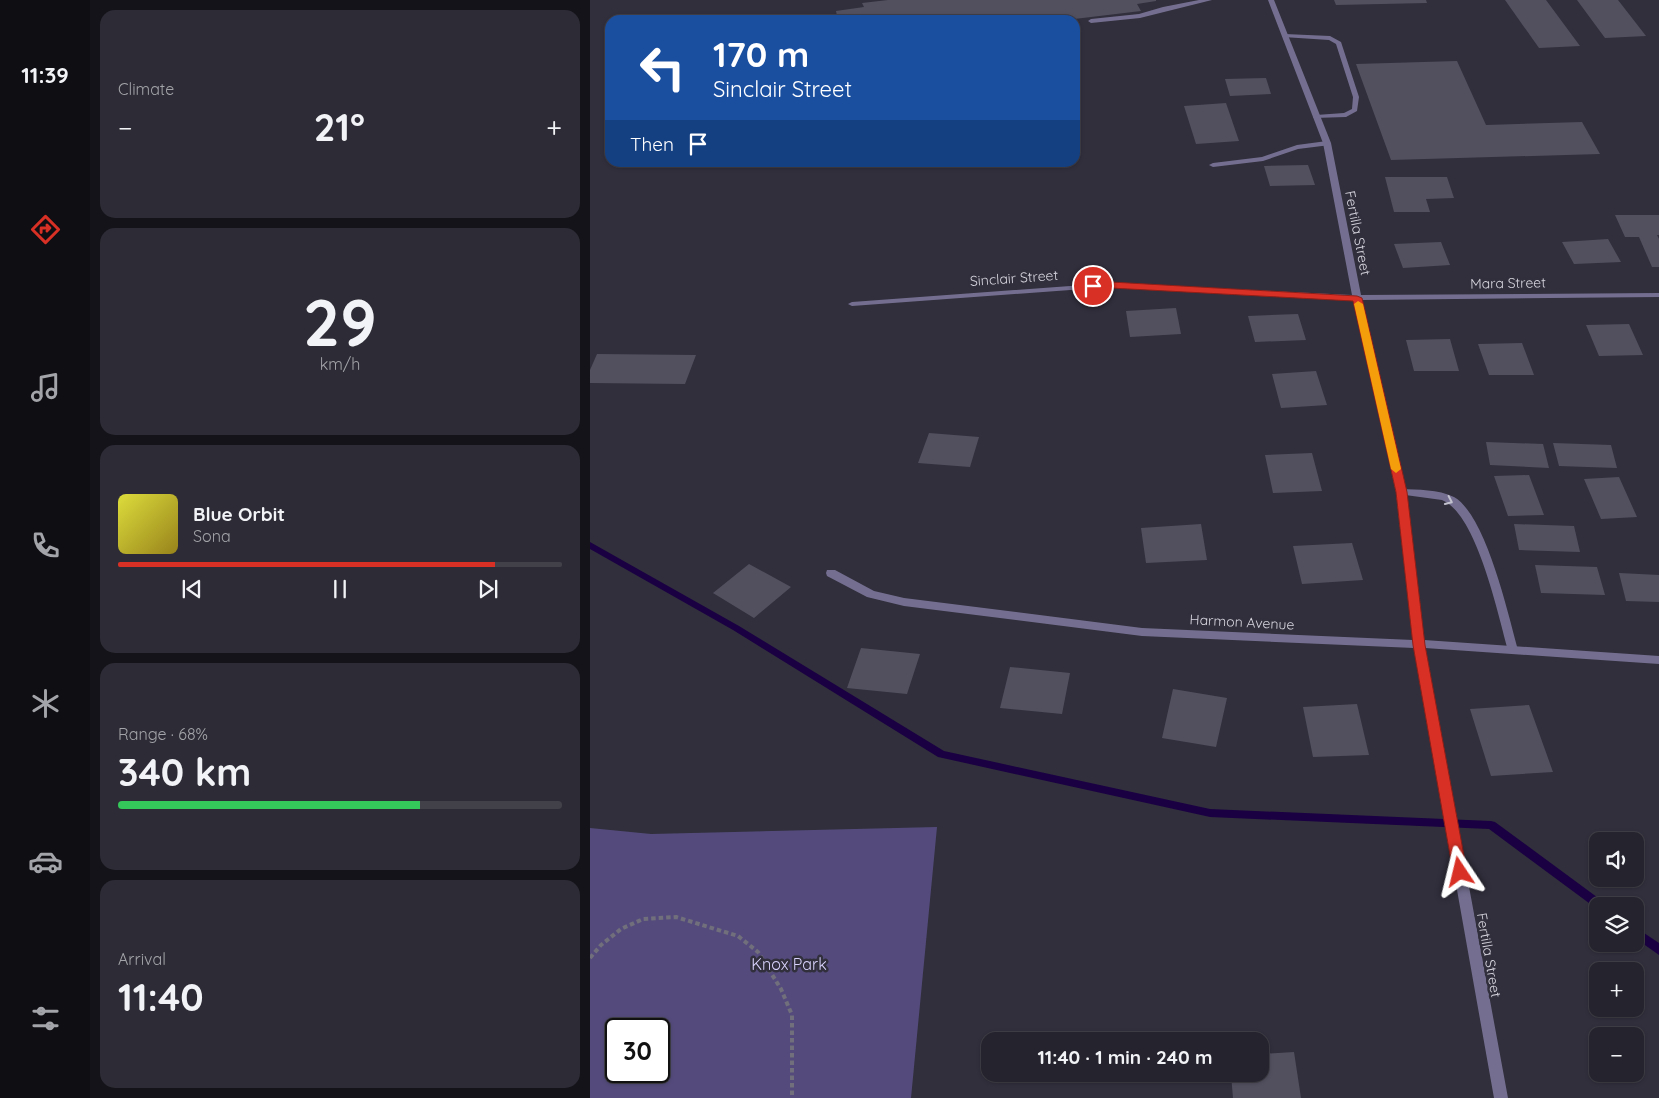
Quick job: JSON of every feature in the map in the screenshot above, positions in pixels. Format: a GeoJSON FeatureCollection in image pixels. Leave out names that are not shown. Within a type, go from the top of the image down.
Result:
{"type":"FeatureCollection","features":[{"type":"Feature","properties":{"kind":"street"},"geometry":{"type":"LineString","coordinates":[[1092,21],[1140,16],[1162,9],[1209,0]]}},
{"type":"Feature","properties":{"kind":"street","name":"Fertilla Street"},"geometry":{"type":"LineString","coordinates":[[1271,0],[1327,143],[1357,298],[1401,492],[1419,645],[1501,1098]]}},
{"type":"Feature","properties":{"kind":"street"},"geometry":{"type":"LineString","coordinates":[[1285,36],[1330,38],[1338,43],[1356,97],[1355,110],[1346,115],[1316,117]]}},
{"type":"Feature","properties":{"kind":"street"},"geometry":{"type":"LineString","coordinates":[[1213,165],[1255,161],[1297,147],[1327,143]]}},
{"type":"Feature","properties":{"kind":"street","name":"Sinclair Street"},"geometry":{"type":"LineString","coordinates":[[852,304],[1111,285],[1357,298]]}},
{"type":"Feature","properties":{"kind":"street","name":"Mara Street"},"geometry":{"type":"LineString","coordinates":[[1357,298],[1659,295]]}},
{"type":"Feature","properties":{"kind":"street"},"geometry":{"type":"LineString","coordinates":[[1401,492],[1432,495],[1451,500],[1462,509],[1487,560],[1513,650]]}},
{"type":"Feature","properties":{"kind":"street","name":"Harmon Avenue"},"geometry":{"type":"LineString","coordinates":[[831,574],[871,594],[904,602],[1133,631],[1513,650],[1659,660]]}},
{"type":"Feature","properties":{"kind":"path"},"geometry":{"type":"LineString","coordinates":[[590,958],[600,945],[621,929],[643,919],[676,917],[738,936],[758,952],[781,989],[792,1015],[792,1098]]}},
{"type":"Feature","properties":{"kind":"green space","name":"Knox Park"},"geometry":{"type":"Polygon","coordinates":[[[937,827],[911,1098],[590,1098],[590,828],[651,834],[937,827]]]}},
{"type":"Feature","properties":{"kind":"building"},"geometry":{"type":"Polygon","coordinates":[[[888,0],[1156,0],[1137,4],[1141,11],[1080,18],[1080,15],[837,15],[836,11],[864,7],[862,3],[888,0]]]}},
{"type":"Feature","properties":{"kind":"building"},"geometry":{"type":"Polygon","coordinates":[[[1334,0],[1426,0],[1427,3],[1336,5],[1334,0]]]}},
{"type":"Feature","properties":{"kind":"building"},"geometry":{"type":"Polygon","coordinates":[[[1505,0],[1546,0],[1580,46],[1539,48],[1505,0]]]}},
{"type":"Feature","properties":{"kind":"building"},"geometry":{"type":"Polygon","coordinates":[[[1577,0],[1618,0],[1646,36],[1605,38],[1577,0]]]}},
{"type":"Feature","properties":{"kind":"building"},"geometry":{"type":"Polygon","coordinates":[[[1457,61],[1486,125],[1582,122],[1600,154],[1391,160],[1356,64],[1457,61]]]}},
{"type":"Feature","properties":{"kind":"building"},"geometry":{"type":"Polygon","coordinates":[[[1266,78],[1271,94],[1230,96],[1225,79],[1266,78]]]}},
{"type":"Feature","properties":{"kind":"building"},"geometry":{"type":"Polygon","coordinates":[[[1226,103],[1239,141],[1196,144],[1184,106],[1226,103]]]}},
{"type":"Feature","properties":{"kind":"building"},"geometry":{"type":"Polygon","coordinates":[[[1308,165],[1315,185],[1270,186],[1264,166],[1308,165]]]}},
{"type":"Feature","properties":{"kind":"building"},"geometry":{"type":"Polygon","coordinates":[[[1385,177],[1447,177],[1454,198],[1426,199],[1430,212],[1394,212],[1385,177]]]}},
{"type":"Feature","properties":{"kind":"building"},"geometry":{"type":"Polygon","coordinates":[[[1615,215],[1659,215],[1659,235],[1657,235],[1659,239],[1659,267],[1652,267],[1639,237],[1625,237],[1615,215]]]}},
{"type":"Feature","properties":{"kind":"building"},"geometry":{"type":"Polygon","coordinates":[[[1608,239],[1621,262],[1574,264],[1562,242],[1608,239]]]}},
{"type":"Feature","properties":{"kind":"building"},"geometry":{"type":"Polygon","coordinates":[[[1441,242],[1450,265],[1403,268],[1394,244],[1441,242]]]}},
{"type":"Feature","properties":{"kind":"building"},"geometry":{"type":"Polygon","coordinates":[[[1176,308],[1181,334],[1130,337],[1126,311],[1176,308]]]}},
{"type":"Feature","properties":{"kind":"building"},"geometry":{"type":"Polygon","coordinates":[[[1298,314],[1306,340],[1255,342],[1248,316],[1298,314]]]}},
{"type":"Feature","properties":{"kind":"building"},"geometry":{"type":"Polygon","coordinates":[[[1629,324],[1643,355],[1599,356],[1586,325],[1629,324]]]}},
{"type":"Feature","properties":{"kind":"building"},"geometry":{"type":"Polygon","coordinates":[[[1450,339],[1459,371],[1414,371],[1406,340],[1450,339]]]}},
{"type":"Feature","properties":{"kind":"building"},"geometry":{"type":"Polygon","coordinates":[[[1522,343],[1534,375],[1489,375],[1478,344],[1522,343]]]}},
{"type":"Feature","properties":{"kind":"building"},"geometry":{"type":"Polygon","coordinates":[[[597,354],[696,355],[685,384],[590,383],[590,370],[597,354]]]}},
{"type":"Feature","properties":{"kind":"building"},"geometry":{"type":"Polygon","coordinates":[[[1316,371],[1327,405],[1281,408],[1272,374],[1316,371]]]}},
{"type":"Feature","properties":{"kind":"building"},"geometry":{"type":"Polygon","coordinates":[[[929,433],[979,437],[970,467],[918,463],[929,433]]]}},
{"type":"Feature","properties":{"kind":"building"},"geometry":{"type":"Polygon","coordinates":[[[1486,442],[1543,444],[1549,468],[1490,465],[1486,442]]]}},
{"type":"Feature","properties":{"kind":"building"},"geometry":{"type":"Polygon","coordinates":[[[1553,443],[1611,445],[1617,468],[1559,466],[1553,443]]]}},
{"type":"Feature","properties":{"kind":"building"},"geometry":{"type":"Polygon","coordinates":[[[1312,453],[1322,491],[1273,493],[1265,455],[1312,453]]]}},
{"type":"Feature","properties":{"kind":"building"},"geometry":{"type":"Polygon","coordinates":[[[1529,475],[1544,515],[1508,516],[1494,476],[1529,475]]]}},
{"type":"Feature","properties":{"kind":"building"},"geometry":{"type":"Polygon","coordinates":[[[1619,477],[1637,517],[1601,519],[1584,479],[1619,477]]]}},
{"type":"Feature","properties":{"kind":"building"},"geometry":{"type":"Polygon","coordinates":[[[1201,524],[1207,560],[1146,563],[1141,528],[1201,524]]]}},
{"type":"Feature","properties":{"kind":"building"},"geometry":{"type":"Polygon","coordinates":[[[1514,524],[1574,526],[1580,552],[1519,550],[1514,524]]]}},
{"type":"Feature","properties":{"kind":"building"},"geometry":{"type":"Polygon","coordinates":[[[1352,543],[1363,580],[1302,584],[1293,546],[1352,543]]]}},
{"type":"Feature","properties":{"kind":"building"},"geometry":{"type":"Polygon","coordinates":[[[749,564],[791,587],[754,618],[713,593],[749,564]]]}},
{"type":"Feature","properties":{"kind":"building"},"geometry":{"type":"Polygon","coordinates":[[[1535,565],[1597,567],[1605,595],[1541,593],[1535,565]]]}},
{"type":"Feature","properties":{"kind":"building"},"geometry":{"type":"Polygon","coordinates":[[[1619,573],[1659,575],[1659,602],[1626,601],[1619,573]]]}},
{"type":"Feature","properties":{"kind":"building"},"geometry":{"type":"Polygon","coordinates":[[[861,648],[920,654],[907,694],[847,688],[861,648]]]}},
{"type":"Feature","properties":{"kind":"building"},"geometry":{"type":"Polygon","coordinates":[[[1010,667],[1070,673],[1062,714],[1000,708],[1010,667]]]}},
{"type":"Feature","properties":{"kind":"building"},"geometry":{"type":"Polygon","coordinates":[[[1173,689],[1227,698],[1216,747],[1162,738],[1173,689]]]}},
{"type":"Feature","properties":{"kind":"building"},"geometry":{"type":"Polygon","coordinates":[[[1357,704],[1369,755],[1313,757],[1303,707],[1357,704]]]}},
{"type":"Feature","properties":{"kind":"building"},"geometry":{"type":"Polygon","coordinates":[[[1529,705],[1553,772],[1491,776],[1470,709],[1529,705]]]}},
{"type":"Feature","properties":{"kind":"building"},"geometry":{"type":"Polygon","coordinates":[[[1294,1052],[1301,1098],[1233,1098],[1232,1082],[1269,1082],[1269,1053],[1294,1052]]]}},
{"type":"Feature","properties":{"kind":"waterway"},"geometry":{"type":"LineString","coordinates":[[590,545],[736,628],[942,754],[1210,813],[1491,825],[1589,897]]}},
{"type":"Feature","properties":{"kind":"waterway"},"geometry":{"type":"LineString","coordinates":[[1644,939],[1659,950]]}},
{"type":"Feature","properties":{"kind":"slow traffic"},"geometry":{"type":"LineString","coordinates":[[1358,304],[1396,469]]}},
{"type":"Feature","properties":{"kind":"route"},"geometry":{"type":"LineString","coordinates":[[1093,286],[1111,285],[1357,298],[1401,492],[1419,645],[1460,872]]}}]}
